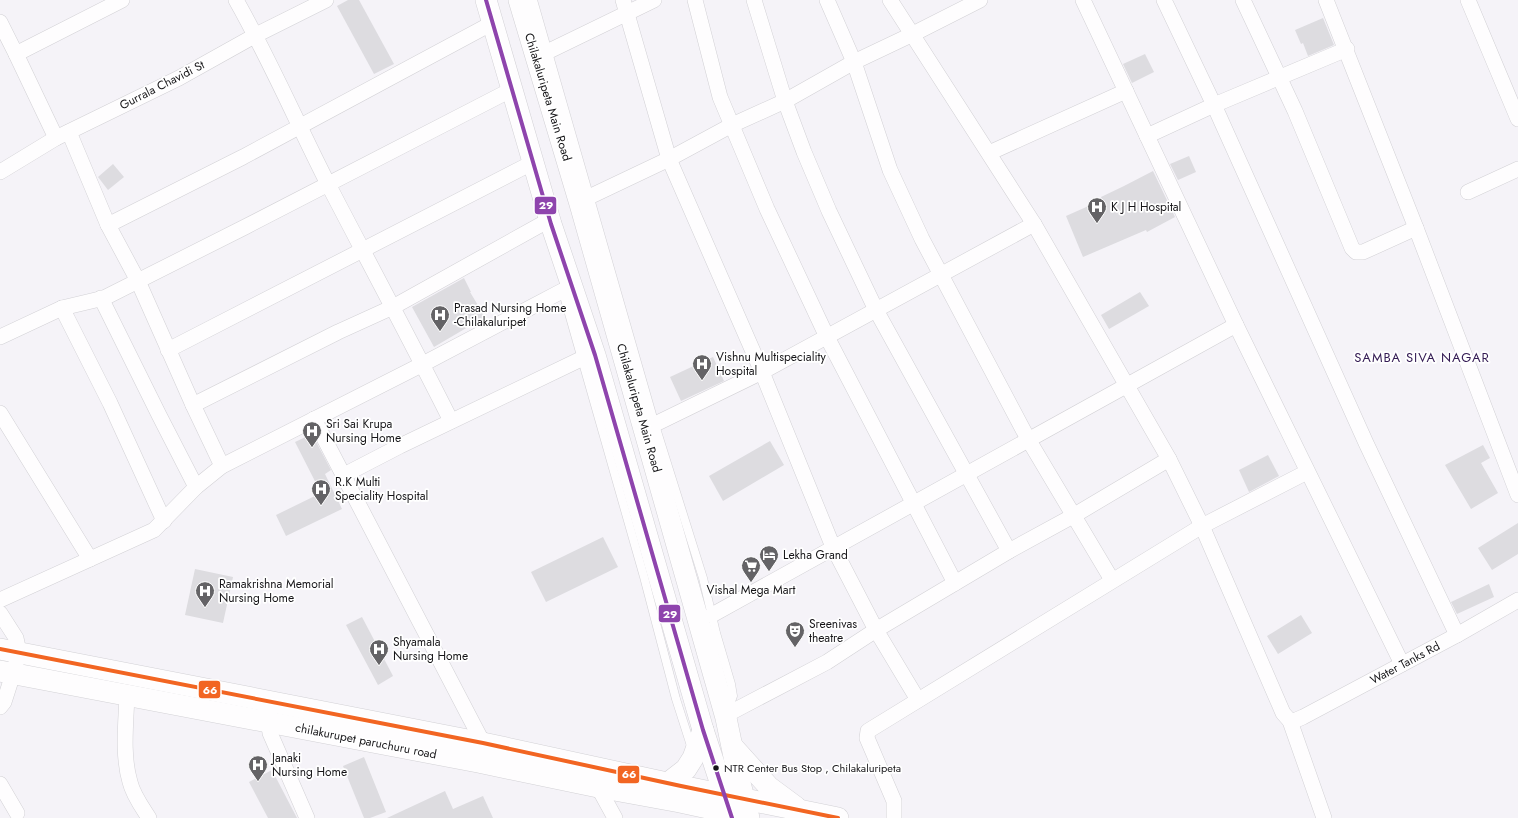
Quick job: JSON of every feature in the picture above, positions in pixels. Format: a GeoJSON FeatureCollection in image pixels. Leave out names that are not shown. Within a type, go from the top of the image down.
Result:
{"type":"FeatureCollection","features":[{"type":"Feature","properties":{"kind":"main road","name":"Chilakaluripeta Main Road"},"geometry":{"type":"LineString","coordinates":[[519,0],[650,427],[733,747],[738,809]]}},
{"type":"Feature","properties":{"kind":"main road"},"geometry":{"type":"LineString","coordinates":[[485,20],[595,355],[703,730],[738,809],[769,818]]}},
{"type":"Feature","properties":{"kind":"main road","name":"chilakurupet paruchuru road"},"geometry":{"type":"LineString","coordinates":[[10,650],[266,700],[481,753],[598,788],[704,814],[738,809]]}},
{"type":"Feature","properties":{"kind":"main road","name":"chilakurupet paruchuru road"},"geometry":{"type":"LineString","coordinates":[[7,673],[268,722],[481,753],[668,783],[738,809]]}},
{"type":"Feature","properties":{"kind":"main road"},"geometry":{"type":"LineString","coordinates":[[668,783],[686,768],[694,755],[703,730]]}},
{"type":"Feature","properties":{"kind":"main road"},"geometry":{"type":"LineString","coordinates":[[733,747],[768,787],[802,811]]}},
{"type":"Feature","properties":{"kind":"main road"},"geometry":{"type":"LineString","coordinates":[[738,809],[802,811],[838,818]]}},
{"type":"Feature","properties":{"kind":"street"},"geometry":{"type":"LineString","coordinates":[[16,54],[122,0]]}},
{"type":"Feature","properties":{"kind":"street"},"geometry":{"type":"LineString","coordinates":[[236,0],[256,35],[300,127],[451,421]]}},
{"type":"Feature","properties":{"kind":"street","name":"Gurrala Chavidi St"},"geometry":{"type":"LineString","coordinates":[[0,172],[62,135],[179,78],[256,35],[326,0]]}},
{"type":"Feature","properties":{"kind":"street"},"geometry":{"type":"LineString","coordinates":[[548,52],[625,7],[654,0]]}},
{"type":"Feature","properties":{"kind":"street"},"geometry":{"type":"LineString","coordinates":[[695,0],[720,96],[767,209],[827,337],[955,583]]}},
{"type":"Feature","properties":{"kind":"street"},"geometry":{"type":"LineString","coordinates":[[754,0],[785,101],[804,152],[829,211],[876,310],[1008,551]]}},
{"type":"Feature","properties":{"kind":"street"},"geometry":{"type":"LineString","coordinates":[[827,0],[854,62],[890,170],[922,239],[1028,439],[1112,580]]}},
{"type":"Feature","properties":{"kind":"street"},"geometry":{"type":"LineString","coordinates":[[890,0],[1034,224],[1169,459],[1202,526],[1283,713],[1290,721],[1324,818]]}},
{"type":"Feature","properties":{"kind":"street"},"geometry":{"type":"LineString","coordinates":[[589,197],[669,159],[732,125],[785,101],[854,62],[913,34],[964,4],[980,0]]}},
{"type":"Feature","properties":{"kind":"street"},"geometry":{"type":"LineString","coordinates":[[1084,0],[1236,325],[1402,664]]}},
{"type":"Feature","properties":{"kind":"street"},"geometry":{"type":"LineString","coordinates":[[1164,0],[1214,105],[1366,443],[1457,634]]}},
{"type":"Feature","properties":{"kind":"street"},"geometry":{"type":"LineString","coordinates":[[1243,0],[1280,77],[1352,248],[1356,252],[1363,252],[1416,228]]}},
{"type":"Feature","properties":{"kind":"street"},"geometry":{"type":"LineString","coordinates":[[1326,0],[1347,49],[1518,496]]}},
{"type":"Feature","properties":{"kind":"street"},"geometry":{"type":"LineString","coordinates":[[1468,0],[1518,119]]}},
{"type":"Feature","properties":{"kind":"street"},"geometry":{"type":"LineString","coordinates":[[625,7],[669,159],[762,372],[833,547],[876,630],[918,700]]}},
{"type":"Feature","properties":{"kind":"street"},"geometry":{"type":"LineString","coordinates":[[108,224],[244,157],[300,127],[485,20]]}},
{"type":"Feature","properties":{"kind":"street"},"geometry":{"type":"LineString","coordinates":[[0,22],[16,54],[62,135],[138,281],[192,405],[222,466]]}},
{"type":"Feature","properties":{"kind":"street"},"geometry":{"type":"LineString","coordinates":[[1147,136],[1214,105],[1347,49]]}},
{"type":"Feature","properties":{"kind":"street"},"geometry":{"type":"LineString","coordinates":[[989,153],[1126,91]]}},
{"type":"Feature","properties":{"kind":"street"},"geometry":{"type":"LineString","coordinates":[[0,337],[62,308],[101,298],[138,281],[329,184],[503,93]]}},
{"type":"Feature","properties":{"kind":"street"},"geometry":{"type":"LineString","coordinates":[[168,350],[526,166]]}},
{"type":"Feature","properties":{"kind":"street"},"geometry":{"type":"LineString","coordinates":[[1468,192],[1517,171]]}},
{"type":"Feature","properties":{"kind":"street"},"geometry":{"type":"LineString","coordinates":[[650,427],[762,372],[1034,224]]}},
{"type":"Feature","properties":{"kind":"street"},"geometry":{"type":"LineString","coordinates":[[192,405],[338,332],[392,307],[543,228]]}},
{"type":"Feature","properties":{"kind":"street"},"geometry":{"type":"LineString","coordinates":[[0,600],[154,530],[196,487],[222,466],[423,364],[561,287]]}},
{"type":"Feature","properties":{"kind":"street"},"geometry":{"type":"LineString","coordinates":[[101,298],[196,487]]}},
{"type":"Feature","properties":{"kind":"street"},"geometry":{"type":"LineString","coordinates":[[62,308],[110,403],[164,521]]}},
{"type":"Feature","properties":{"kind":"street"},"geometry":{"type":"LineString","coordinates":[[712,615],[966,473],[1236,325]]}},
{"type":"Feature","properties":{"kind":"street"},"geometry":{"type":"LineString","coordinates":[[344,475],[451,421],[581,359]]}},
{"type":"Feature","properties":{"kind":"street"},"geometry":{"type":"LineString","coordinates":[[0,412],[90,559]]}},
{"type":"Feature","properties":{"kind":"street"},"geometry":{"type":"LineString","coordinates":[[314,419],[344,475],[481,753]]}},
{"type":"Feature","properties":{"kind":"street"},"geometry":{"type":"LineString","coordinates":[[726,717],[827,662],[876,630],[1008,551],[1073,516],[1169,459]]}},
{"type":"Feature","properties":{"kind":"street"},"geometry":{"type":"LineString","coordinates":[[894,818],[894,801],[870,746],[866,735],[868,731],[1202,526],[1307,472]]}},
{"type":"Feature","properties":{"kind":"street","name":"Water Tanks Rd"},"geometry":{"type":"LineString","coordinates":[[1290,721],[1303,717],[1518,600]]}},
{"type":"Feature","properties":{"kind":"street"},"geometry":{"type":"LineString","coordinates":[[0,613],[16,638],[10,650],[4,702],[0,707]]}},
{"type":"Feature","properties":{"kind":"street"},"geometry":{"type":"LineString","coordinates":[[127,695],[126,753],[128,772],[130,783],[135,795],[149,818]]}},
{"type":"Feature","properties":{"kind":"street"},"geometry":{"type":"LineString","coordinates":[[266,700],[268,722],[275,744],[307,818]]}},
{"type":"Feature","properties":{"kind":"street"},"geometry":{"type":"LineString","coordinates":[[0,784],[16,814]]}},
{"type":"Feature","properties":{"kind":"street"},"geometry":{"type":"LineString","coordinates":[[598,788],[615,818]]}},
{"type":"Feature","properties":{"kind":"lane"},"geometry":{"type":"LineString","coordinates":[[533,0],[589,197],[650,427],[703,578],[733,696],[726,717]]}},
{"type":"Feature","properties":{"kind":"lane"},"geometry":{"type":"LineString","coordinates":[[519,144],[543,228]]}},
{"type":"Feature","properties":{"kind":"lane"},"geometry":{"type":"LineString","coordinates":[[561,287],[644,577],[676,700],[694,755]]}},
{"type":"Feature","properties":{"kind":"building"},"geometry":{"type":"Polygon","coordinates":[[[348,0],[359,0],[394,64],[374,74],[337,6],[348,0]]]}},
{"type":"Feature","properties":{"kind":"building"},"geometry":{"type":"Polygon","coordinates":[[[1323,18],[1334,45],[1308,56],[1303,43],[1301,44],[1295,30],[1323,18]]]}},
{"type":"Feature","properties":{"kind":"building"},"geometry":{"type":"Polygon","coordinates":[[[1145,54],[1154,72],[1132,83],[1123,64],[1145,54]]]}},
{"type":"Feature","properties":{"kind":"building"},"geometry":{"type":"Polygon","coordinates":[[[1189,156],[1196,172],[1178,180],[1170,164],[1189,156]]]}},
{"type":"Feature","properties":{"kind":"building"},"geometry":{"type":"Polygon","coordinates":[[[113,164],[124,177],[108,190],[98,177],[113,164]]]}},
{"type":"Feature","properties":{"kind":"building"},"geometry":{"type":"Polygon","coordinates":[[[1153,171],[1175,217],[1147,232],[1146,230],[1083,257],[1066,216],[1102,200],[1101,197],[1153,171]]]}},
{"type":"Feature","properties":{"kind":"building"},"geometry":{"type":"Polygon","coordinates":[[[464,278],[470,292],[485,317],[434,347],[412,307],[464,278]]]}},
{"type":"Feature","properties":{"kind":"building"},"geometry":{"type":"Polygon","coordinates":[[[1140,292],[1149,306],[1109,329],[1101,315],[1140,292]]]}},
{"type":"Feature","properties":{"kind":"building"},"geometry":{"type":"Polygon","coordinates":[[[713,357],[724,381],[681,401],[670,377],[713,357]]]}},
{"type":"Feature","properties":{"kind":"building"},"geometry":{"type":"Polygon","coordinates":[[[312,434],[331,470],[325,474],[342,509],[286,536],[276,515],[321,493],[295,442],[312,434]]]}},
{"type":"Feature","properties":{"kind":"building"},"geometry":{"type":"Polygon","coordinates":[[[770,441],[784,465],[723,501],[709,476],[770,441]]]}},
{"type":"Feature","properties":{"kind":"building"},"geometry":{"type":"Polygon","coordinates":[[[1483,445],[1490,458],[1481,463],[1498,493],[1471,509],[1445,465],[1483,445]]]}},
{"type":"Feature","properties":{"kind":"building"},"geometry":{"type":"Polygon","coordinates":[[[1268,455],[1279,476],[1249,492],[1239,470],[1268,455]]]}},
{"type":"Feature","properties":{"kind":"building"},"geometry":{"type":"Polygon","coordinates":[[[1518,523],[1518,554],[1492,570],[1478,548],[1518,523]]]}},
{"type":"Feature","properties":{"kind":"building"},"geometry":{"type":"Polygon","coordinates":[[[603,537],[618,567],[546,602],[531,572],[603,537]]]}},
{"type":"Feature","properties":{"kind":"building"},"geometry":{"type":"Polygon","coordinates":[[[195,569],[233,577],[223,623],[185,615],[195,569]]]}},
{"type":"Feature","properties":{"kind":"building"},"geometry":{"type":"Polygon","coordinates":[[[1489,584],[1494,597],[1457,614],[1451,602],[1489,584]]]}},
{"type":"Feature","properties":{"kind":"building"},"geometry":{"type":"Polygon","coordinates":[[[1301,615],[1312,633],[1278,654],[1267,636],[1301,615]]]}},
{"type":"Feature","properties":{"kind":"building"},"geometry":{"type":"Polygon","coordinates":[[[362,617],[393,676],[378,685],[346,625],[362,617]]]}},
{"type":"Feature","properties":{"kind":"building"},"geometry":{"type":"Polygon","coordinates":[[[364,757],[386,812],[370,818],[364,818],[343,766],[364,757]]]}},
{"type":"Feature","properties":{"kind":"building"},"geometry":{"type":"Polygon","coordinates":[[[272,770],[297,818],[268,818],[249,782],[272,770]]]}},
{"type":"Feature","properties":{"kind":"building"},"geometry":{"type":"Polygon","coordinates":[[[445,791],[453,809],[483,796],[493,818],[387,818],[445,791]]]}},
{"type":"Feature","properties":{"kind":"transit line","name":"29"},"geometry":{"type":"LineString","coordinates":[[486,0],[551,224],[595,355],[703,730],[732,818]]}},
{"type":"Feature","properties":{"kind":"transit line","name":"66"},"geometry":{"type":"LineString","coordinates":[[0,649],[483,743],[838,818]]}},
{"type":"Feature","properties":{"kind":"place","name":"K J H Hospital"},"geometry":{"type":"Point","coordinates":[1097,224]}},
{"type":"Feature","properties":{"kind":"place","name":"Prasad Nursing Home -Chilakaluripet"},"geometry":{"type":"Point","coordinates":[440,332]}},
{"type":"Feature","properties":{"kind":"place","name":"Vishnu Multispeciality Hospital"},"geometry":{"type":"Point","coordinates":[702,381]}},
{"type":"Feature","properties":{"kind":"place","name":"Sri Sai Krupa Nursing Home"},"geometry":{"type":"Point","coordinates":[312,448]}},
{"type":"Feature","properties":{"kind":"place","name":"R.K Multi Speciality Hospital"},"geometry":{"type":"Point","coordinates":[321,506]}},
{"type":"Feature","properties":{"kind":"place","name":"Lekha Grand"},"geometry":{"type":"Point","coordinates":[769,572]}},
{"type":"Feature","properties":{"kind":"place","name":"Vishal Mega Mart"},"geometry":{"type":"Point","coordinates":[751,583]}},
{"type":"Feature","properties":{"kind":"place","name":"Ramakrishna Memorial Nursing Home"},"geometry":{"type":"Point","coordinates":[205,608]}},
{"type":"Feature","properties":{"kind":"place","name":"Sreenivas theatre"},"geometry":{"type":"Point","coordinates":[795,648]}},
{"type":"Feature","properties":{"kind":"place","name":"Shyamala Nursing Home"},"geometry":{"type":"Point","coordinates":[379,666]}},
{"type":"Feature","properties":{"kind":"place","name":"NTR Center Bus Stop , Chilakaluripeta"},"geometry":{"type":"Point","coordinates":[716,768]}},
{"type":"Feature","properties":{"kind":"place","name":"Janaki Nursing Home"},"geometry":{"type":"Point","coordinates":[258,782]}},
{"type":"Feature","properties":{"kind":"district","name":"SAMBA SIVA NAGAR"},"geometry":{"type":"Point","coordinates":[1422,357]}}]}
